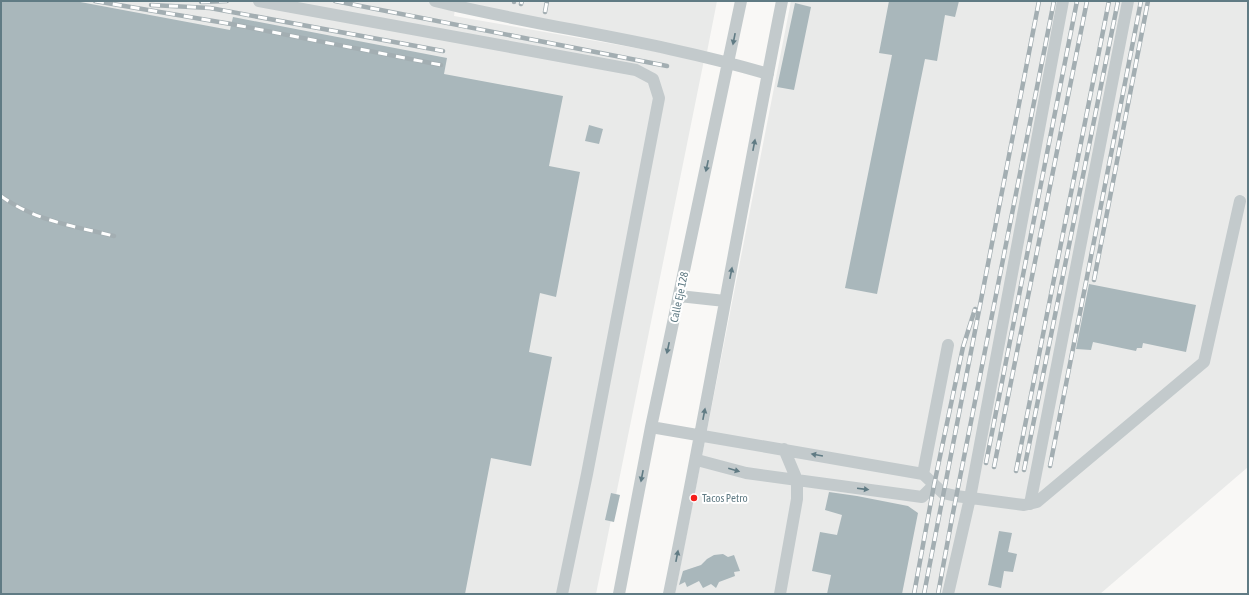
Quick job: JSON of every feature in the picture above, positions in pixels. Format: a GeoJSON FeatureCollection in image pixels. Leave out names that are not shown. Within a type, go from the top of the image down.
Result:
{"type":"FeatureCollection","features":[{"type":"Feature","properties":{"kind":"street"},"geometry":{"type":"LineString","coordinates":[[259,1],[636,70],[653,79],[659,98],[587,474],[562,594]]}},
{"type":"Feature","properties":{"kind":"street"},"geometry":{"type":"LineString","coordinates":[[435,1],[482,13],[686,51],[768,74]]}},
{"type":"Feature","properties":{"kind":"street","name":"Calle Eje 128"},"geometry":{"type":"LineString","coordinates":[[619,594],[651,427],[742,1]]}},
{"type":"Feature","properties":{"kind":"street"},"geometry":{"type":"LineString","coordinates":[[670,594],[697,460],[700,435],[782,1]]}},
{"type":"Feature","properties":{"kind":"street"},"geometry":{"type":"LineString","coordinates":[[948,594],[970,498],[1063,1]]}},
{"type":"Feature","properties":{"kind":"street"},"geometry":{"type":"LineString","coordinates":[[1030,504],[1128,1]]}},
{"type":"Feature","properties":{"kind":"street"},"geometry":{"type":"LineString","coordinates":[[651,427],[923,474],[943,493],[1024,505],[1037,502],[1204,362],[1240,201]]}},
{"type":"Feature","properties":{"kind":"street"},"geometry":{"type":"LineString","coordinates":[[679,296],[725,301]]}},
{"type":"Feature","properties":{"kind":"street"},"geometry":{"type":"LineString","coordinates":[[923,474],[948,345]]}},
{"type":"Feature","properties":{"kind":"street"},"geometry":{"type":"LineString","coordinates":[[780,594],[797,499],[797,480],[784,450]]}},
{"type":"Feature","properties":{"kind":"street"},"geometry":{"type":"LineString","coordinates":[[697,460],[746,474],[922,496],[934,485]]}},
{"type":"Feature","properties":{"kind":"shaded area"},"geometry":{"type":"Polygon","coordinates":[[[1,1],[456,1],[454,16],[704,60],[596,594],[1,594],[1,1]]]}},
{"type":"Feature","properties":{"kind":"shaded area"},"geometry":{"type":"Polygon","coordinates":[[[463,1],[717,1],[707,52],[463,4],[463,1]]]}},
{"type":"Feature","properties":{"kind":"shaded area"},"geometry":{"type":"Polygon","coordinates":[[[791,1],[1248,1],[1248,467],[1100,594],[675,594],[791,1]]]}},
{"type":"Feature","properties":{"kind":"building"},"geometry":{"type":"Polygon","coordinates":[[[1,1],[75,1],[230,30],[233,17],[447,58],[444,74],[563,96],[549,166],[580,172],[556,297],[540,293],[529,352],[552,357],[531,466],[491,458],[465,594],[1,594],[1,1]]]}},
{"type":"Feature","properties":{"kind":"building"},"geometry":{"type":"Polygon","coordinates":[[[889,1],[959,1],[955,17],[945,15],[937,61],[925,59],[877,294],[845,288],[892,55],[879,53],[889,1]]]}},
{"type":"Feature","properties":{"kind":"building"},"geometry":{"type":"Polygon","coordinates":[[[795,3],[811,7],[794,90],[777,87],[795,3]]]}},
{"type":"Feature","properties":{"kind":"building"},"geometry":{"type":"Polygon","coordinates":[[[589,125],[603,129],[599,144],[585,141],[589,125]]]}},
{"type":"Feature","properties":{"kind":"building"},"geometry":{"type":"Polygon","coordinates":[[[1089,284],[1196,305],[1186,352],[1143,343],[1142,348],[1137,348],[1136,351],[1093,342],[1091,350],[1076,349],[1089,284]]]}},
{"type":"Feature","properties":{"kind":"building"},"geometry":{"type":"Polygon","coordinates":[[[829,492],[908,506],[918,513],[902,594],[827,594],[831,575],[812,571],[820,532],[837,535],[842,515],[825,510],[829,492]]]}},
{"type":"Feature","properties":{"kind":"building"},"geometry":{"type":"Polygon","coordinates":[[[611,493],[620,495],[614,522],[605,520],[611,493]]]}},
{"type":"Feature","properties":{"kind":"building"},"geometry":{"type":"Polygon","coordinates":[[[999,531],[1012,533],[1008,552],[1017,554],[1013,572],[1004,571],[1001,588],[988,585],[999,531]]]}},
{"type":"Feature","properties":{"kind":"building"},"geometry":{"type":"Polygon","coordinates":[[[723,554],[728,557],[734,555],[740,571],[734,572],[735,576],[719,582],[716,588],[711,584],[703,588],[699,581],[687,587],[685,582],[679,585],[683,571],[701,565],[714,555],[723,554]]]}},
{"type":"Feature","properties":{"kind":"railway"},"geometry":{"type":"LineString","coordinates":[[95,1],[231,24],[441,65]]}},
{"type":"Feature","properties":{"kind":"railway"},"geometry":{"type":"LineString","coordinates":[[201,2],[227,1]]}},
{"type":"Feature","properties":{"kind":"railway"},"geometry":{"type":"LineString","coordinates":[[335,1],[667,66]]}},
{"type":"Feature","properties":{"kind":"railway"},"geometry":{"type":"LineString","coordinates":[[545,12],[547,1]]}},
{"type":"Feature","properties":{"kind":"railway"},"geometry":{"type":"LineString","coordinates":[[924,594],[1039,1]]}},
{"type":"Feature","properties":{"kind":"railway"},"geometry":{"type":"LineString","coordinates":[[938,594],[1054,1]]}},
{"type":"Feature","properties":{"kind":"railway"},"geometry":{"type":"LineString","coordinates":[[986,463],[1077,1]]}},
{"type":"Feature","properties":{"kind":"railway"},"geometry":{"type":"LineString","coordinates":[[994,467],[1087,1]]}},
{"type":"Feature","properties":{"kind":"railway"},"geometry":{"type":"LineString","coordinates":[[1016,471],[1109,1]]}},
{"type":"Feature","properties":{"kind":"railway"},"geometry":{"type":"LineString","coordinates":[[1024,470],[1118,1]]}},
{"type":"Feature","properties":{"kind":"railway"},"geometry":{"type":"LineString","coordinates":[[1050,466],[1141,1]]}},
{"type":"Feature","properties":{"kind":"railway"},"geometry":{"type":"LineString","coordinates":[[1094,280],[1148,1]]}},
{"type":"Feature","properties":{"kind":"railway"},"geometry":{"type":"LineString","coordinates":[[151,5],[210,8],[443,51]]}},
{"type":"Feature","properties":{"kind":"railway"},"geometry":{"type":"LineString","coordinates":[[1,196],[27,211],[55,222],[114,236]]}},
{"type":"Feature","properties":{"kind":"railway"},"geometry":{"type":"LineString","coordinates":[[914,594],[934,485],[963,347],[975,309]]}},
{"type":"Feature","properties":{"kind":"place","name":"Tacos Petro"},"geometry":{"type":"Point","coordinates":[694,498]}}]}
